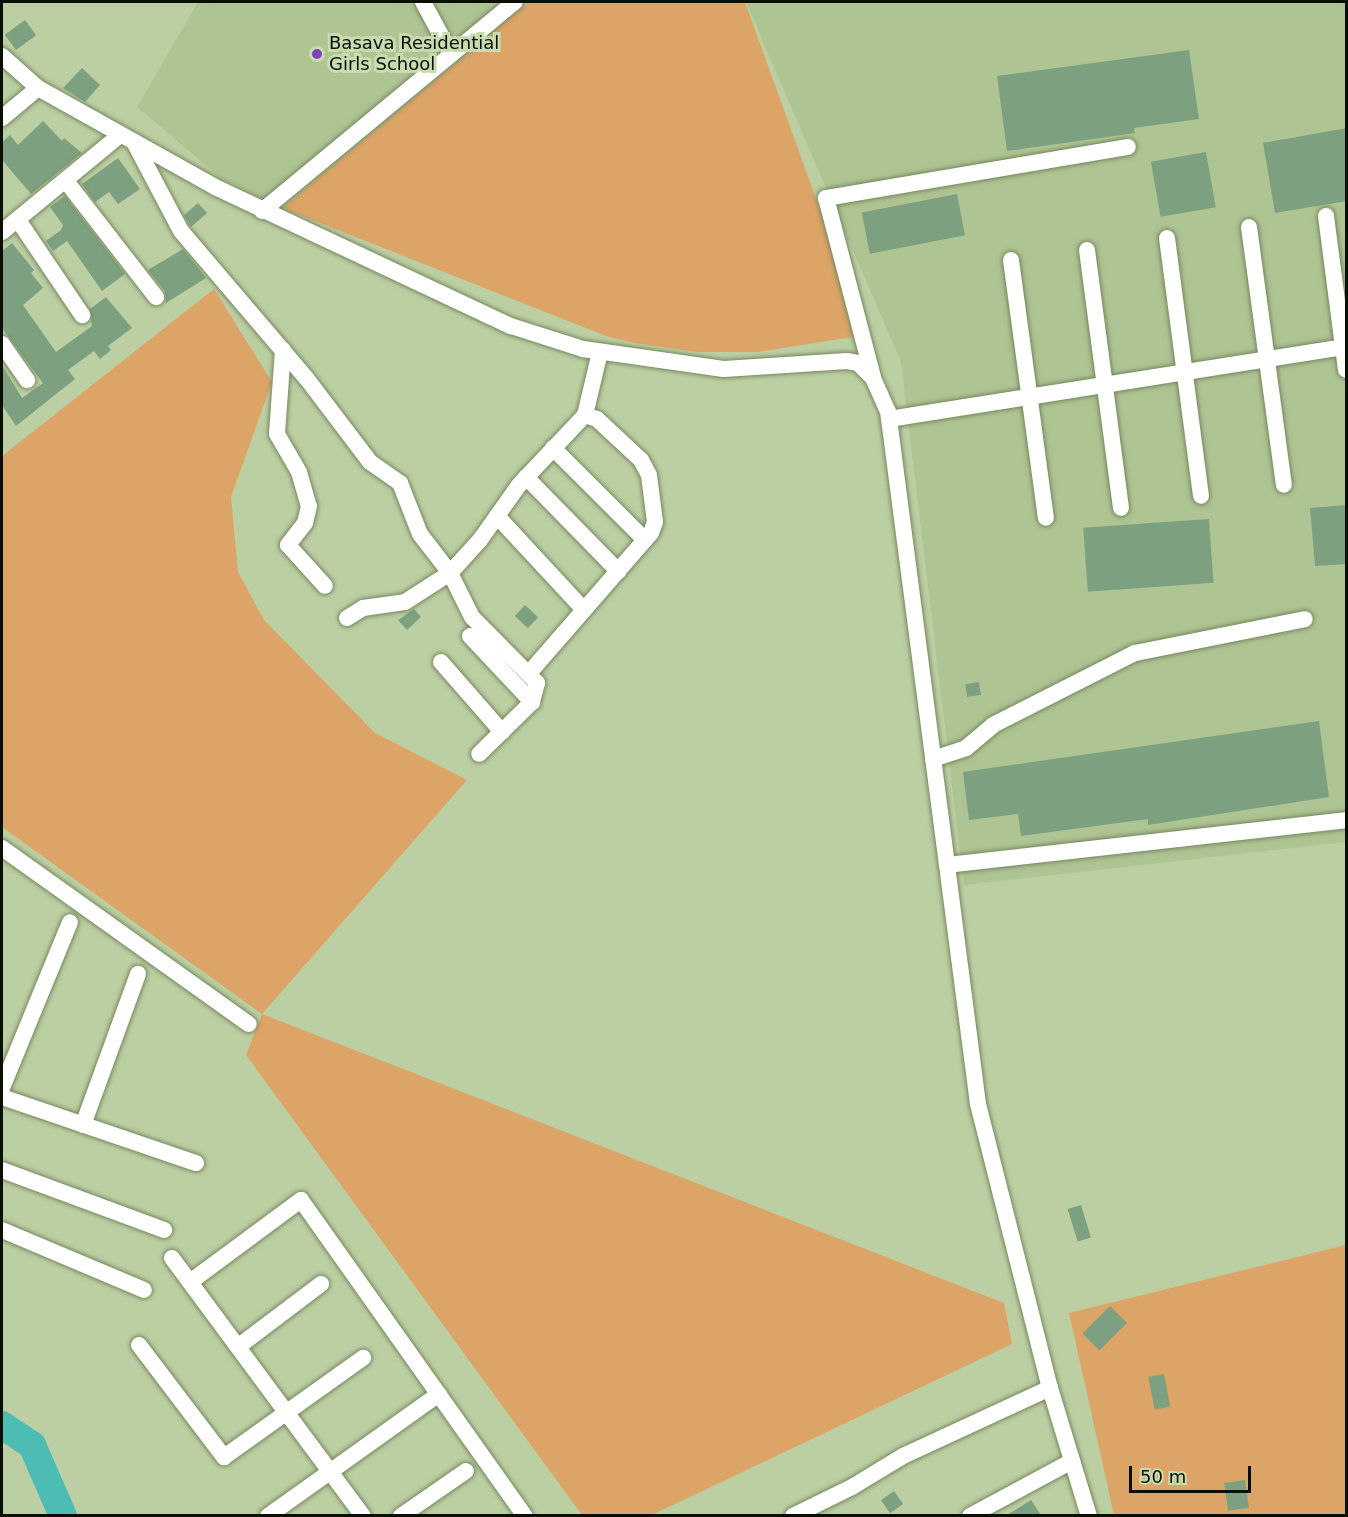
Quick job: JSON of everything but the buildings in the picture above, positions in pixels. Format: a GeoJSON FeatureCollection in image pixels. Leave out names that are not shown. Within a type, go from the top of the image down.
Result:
{"type":"FeatureCollection","features":[{"type":"Feature","properties":{"kind":"street"},"geometry":{"type":"LineString","coordinates":[[423,2],[450,52]]}},
{"type":"Feature","properties":{"kind":"street"},"geometry":{"type":"LineString","coordinates":[[262,211],[450,52],[515,2]]}},
{"type":"Feature","properties":{"kind":"street"},"geometry":{"type":"LineString","coordinates":[[2,56],[38,88],[126,139],[262,211],[511,326],[600,352],[738,370],[847,361],[858,363],[873,378],[884,396],[889,419],[978,1104],[1050,1388],[1089,1515]]}},
{"type":"Feature","properties":{"kind":"street"},"geometry":{"type":"LineString","coordinates":[[2,118],[38,88]]}},
{"type":"Feature","properties":{"kind":"street"},"geometry":{"type":"LineString","coordinates":[[2,232],[66,181],[126,139]]}},
{"type":"Feature","properties":{"kind":"street"},"geometry":{"type":"LineString","coordinates":[[126,139],[181,231],[283,350],[370,462],[400,483],[420,534],[450,573],[472,617],[530,672],[538,689],[532,702],[479,754]]}},
{"type":"Feature","properties":{"kind":"street"},"geometry":{"type":"LineString","coordinates":[[873,378],[826,198],[1128,147]]}},
{"type":"Feature","properties":{"kind":"street"},"geometry":{"type":"LineString","coordinates":[[66,181],[156,297]]}},
{"type":"Feature","properties":{"kind":"street"},"geometry":{"type":"LineString","coordinates":[[1326,216],[1347,370]]}},
{"type":"Feature","properties":{"kind":"street"},"geometry":{"type":"LineString","coordinates":[[18,220],[82,315]]}},
{"type":"Feature","properties":{"kind":"street"},"geometry":{"type":"LineString","coordinates":[[1249,227],[1284,485]]}},
{"type":"Feature","properties":{"kind":"street"},"geometry":{"type":"LineString","coordinates":[[1167,238],[1202,496]]}},
{"type":"Feature","properties":{"kind":"street"},"geometry":{"type":"LineString","coordinates":[[1087,250],[1121,508]]}},
{"type":"Feature","properties":{"kind":"street"},"geometry":{"type":"LineString","coordinates":[[1011,260],[1046,518]]}},
{"type":"Feature","properties":{"kind":"street"},"geometry":{"type":"LineString","coordinates":[[2,344],[27,380]]}},
{"type":"Feature","properties":{"kind":"street"},"geometry":{"type":"LineString","coordinates":[[889,419],[1345,347]]}},
{"type":"Feature","properties":{"kind":"street"},"geometry":{"type":"LineString","coordinates":[[283,350],[277,434],[299,472],[309,506],[307,519],[288,545],[325,586]]}},
{"type":"Feature","properties":{"kind":"street"},"geometry":{"type":"LineString","coordinates":[[347,618],[363,608],[405,602],[450,573],[526,477],[585,415],[600,352]]}},
{"type":"Feature","properties":{"kind":"street"},"geometry":{"type":"LineString","coordinates":[[530,672],[645,540],[655,522],[646,468],[597,419],[585,415]]}},
{"type":"Feature","properties":{"kind":"street"},"geometry":{"type":"LineString","coordinates":[[553,448],[645,540]]}},
{"type":"Feature","properties":{"kind":"street"},"geometry":{"type":"LineString","coordinates":[[526,477],[618,571]]}},
{"type":"Feature","properties":{"kind":"street"},"geometry":{"type":"LineString","coordinates":[[497,516],[539,557],[584,610]]}},
{"type":"Feature","properties":{"kind":"street"},"geometry":{"type":"LineString","coordinates":[[933,759],[966,748],[993,725],[1135,653],[1305,620]]}},
{"type":"Feature","properties":{"kind":"street"},"geometry":{"type":"LineString","coordinates":[[470,636],[532,702]]}},
{"type":"Feature","properties":{"kind":"street"},"geometry":{"type":"LineString","coordinates":[[441,662],[502,732]]}},
{"type":"Feature","properties":{"kind":"street"},"geometry":{"type":"LineString","coordinates":[[947,866],[1347,820]]}},
{"type":"Feature","properties":{"kind":"street"},"geometry":{"type":"LineString","coordinates":[[2,848],[249,1024]]}},
{"type":"Feature","properties":{"kind":"street"},"geometry":{"type":"LineString","coordinates":[[2,1088],[70,922]]}},
{"type":"Feature","properties":{"kind":"street"},"geometry":{"type":"LineString","coordinates":[[83,1125],[138,974]]}},
{"type":"Feature","properties":{"kind":"street"},"geometry":{"type":"LineString","coordinates":[[2,1097],[196,1163]]}},
{"type":"Feature","properties":{"kind":"street"},"geometry":{"type":"LineString","coordinates":[[2,1170],[164,1230]]}},
{"type":"Feature","properties":{"kind":"street"},"geometry":{"type":"LineString","coordinates":[[190,1282],[301,1200],[525,1515]]}},
{"type":"Feature","properties":{"kind":"street"},"geometry":{"type":"LineString","coordinates":[[2,1230],[144,1290]]}},
{"type":"Feature","properties":{"kind":"street"},"geometry":{"type":"LineString","coordinates":[[172,1258],[363,1515]]}},
{"type":"Feature","properties":{"kind":"street"},"geometry":{"type":"LineString","coordinates":[[239,1346],[321,1284]]}},
{"type":"Feature","properties":{"kind":"street"},"geometry":{"type":"LineString","coordinates":[[139,1345],[224,1457],[363,1358]]}},
{"type":"Feature","properties":{"kind":"street"},"geometry":{"type":"LineString","coordinates":[[793,1515],[852,1487],[903,1456],[1050,1388]]}},
{"type":"Feature","properties":{"kind":"street"},"geometry":{"type":"LineString","coordinates":[[268,1515],[439,1394]]}},
{"type":"Feature","properties":{"kind":"street"},"geometry":{"type":"LineString","coordinates":[[970,1515],[1072,1461]]}},
{"type":"Feature","properties":{"kind":"street"},"geometry":{"type":"LineString","coordinates":[[401,1515],[466,1471]]}},
{"type":"Feature","properties":{"kind":"shaded area","name":"Basava Residential Girls School"},"geometry":{"type":"Polygon","coordinates":[[[198,2],[529,2],[282,208],[221,178],[137,107],[198,2]]]}},
{"type":"Feature","properties":{"kind":"shaded area"},"geometry":{"type":"Polygon","coordinates":[[[529,2],[745,2],[840,265],[853,337],[758,352],[696,352],[635,343],[606,336],[282,208],[529,2]]]}},
{"type":"Feature","properties":{"kind":"shaded area"},"geometry":{"type":"Polygon","coordinates":[[[746,2],[1346,2],[1346,842],[964,885],[901,362],[746,2]]]}},
{"type":"Feature","properties":{"kind":"shaded area"},"geometry":{"type":"Polygon","coordinates":[[[214,289],[272,382],[231,497],[238,572],[264,620],[375,733],[467,780],[262,1014],[2,827],[2,456],[214,289]]]}},
{"type":"Feature","properties":{"kind":"shaded area"},"geometry":{"type":"Polygon","coordinates":[[[262,1014],[1004,1303],[1012,1344],[652,1515],[582,1515],[246,1055],[262,1014]]]}},
{"type":"Feature","properties":{"kind":"shaded area"},"geometry":{"type":"Polygon","coordinates":[[[1346,1245],[1346,1515],[1114,1515],[1069,1313],[1346,1245]]]}},
{"type":"Feature","properties":{"kind":"waterway"},"geometry":{"type":"LineString","coordinates":[[2,1425],[32,1445],[63,1516]]}},
{"type":"Feature","properties":{"kind":"place","name":"Basava Residential Girls School"},"geometry":{"type":"Point","coordinates":[317,54]}}]}
